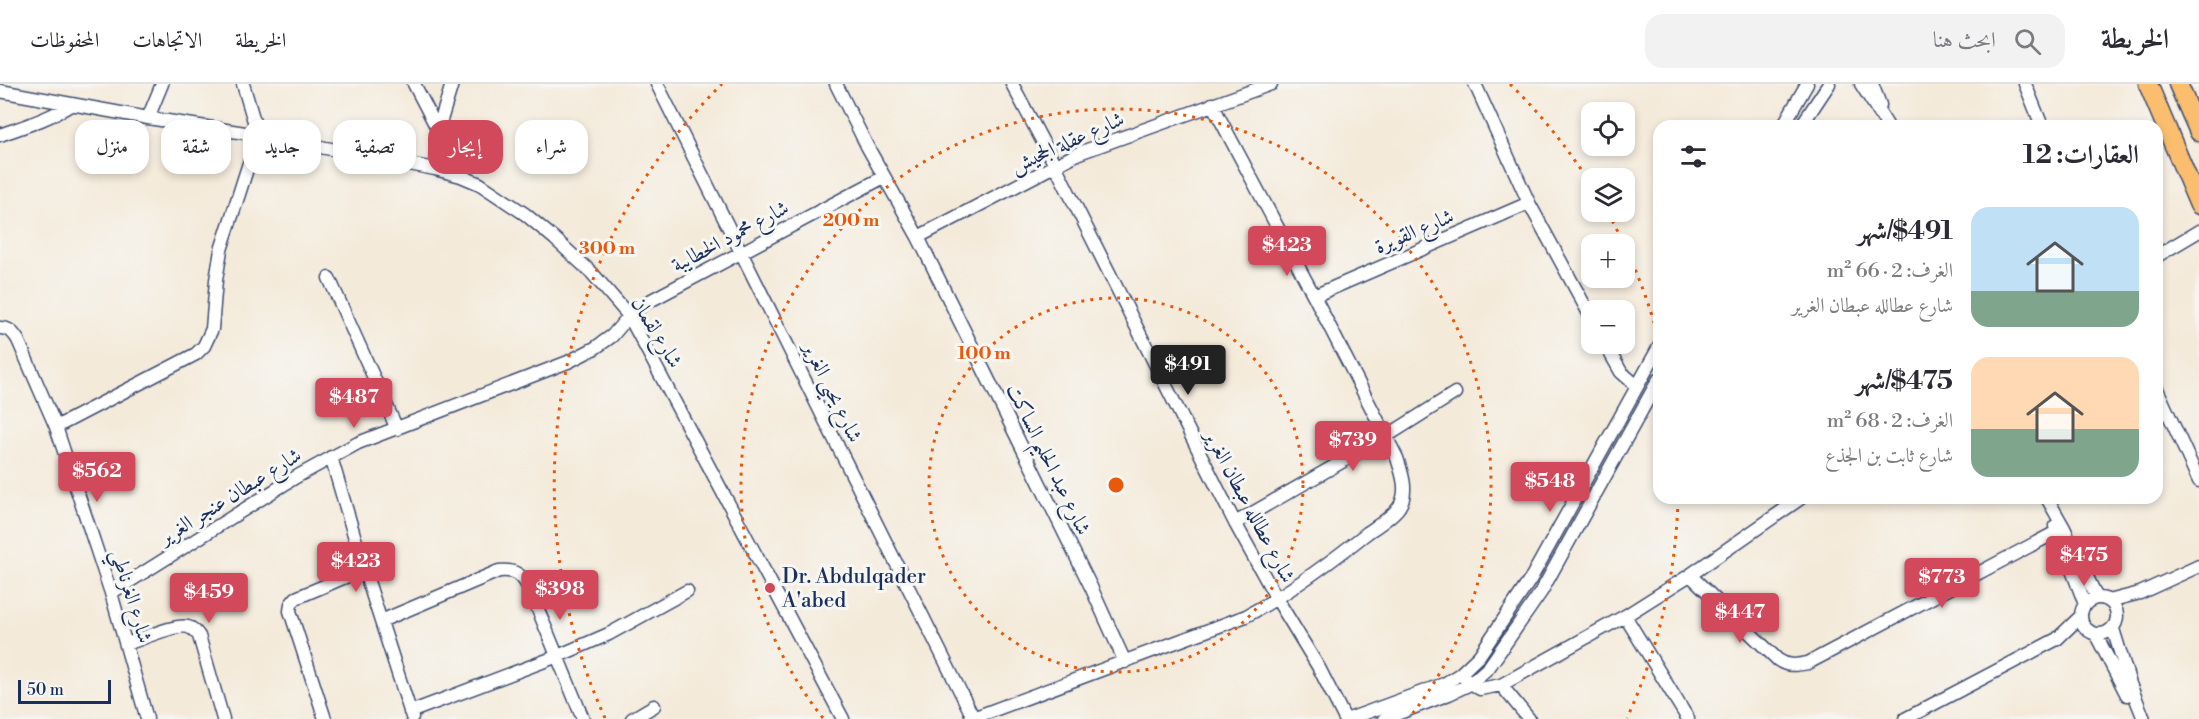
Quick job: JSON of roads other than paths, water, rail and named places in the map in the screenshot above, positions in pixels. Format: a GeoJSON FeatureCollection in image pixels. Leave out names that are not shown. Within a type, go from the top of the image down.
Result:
{"type":"FeatureCollection","features":[{"type":"Feature","properties":{"kind":"highway"},"geometry":{"type":"LineString","coordinates":[[2148,84],[2199,205]]}},
{"type":"Feature","properties":{"kind":"highway"},"geometry":{"type":"LineString","coordinates":[[2178,84],[2199,132]]}},
{"type":"Feature","properties":{"kind":"street"},"geometry":{"type":"LineString","coordinates":[[148,118],[162,84]]}},
{"type":"Feature","properties":{"kind":"street"},"geometry":{"type":"LineString","coordinates":[[243,84],[254,120]]}},
{"type":"Feature","properties":{"kind":"street"},"geometry":{"type":"LineString","coordinates":[[414,84],[433,120]]}},
{"type":"Feature","properties":{"kind":"street"},"geometry":{"type":"LineString","coordinates":[[441,120],[452,84]]}},
{"type":"Feature","properties":{"kind":"street","name":"شارع يحيى الغرير"},"geometry":{"type":"LineString","coordinates":[[657,84],[971,718]]}},
{"type":"Feature","properties":{"kind":"street","name":"شارع عبد الحليم الساكت"},"geometry":{"type":"LineString","coordinates":[[836,84],[918,237],[1091,587],[1125,662]]}},
{"type":"Feature","properties":{"kind":"street","name":"شارع عطالله عبطان الغرير"},"geometry":{"type":"LineString","coordinates":[[1012,84],[1235,523],[1347,719]]}},
{"type":"Feature","properties":{"kind":"street","name":"شارع عقلة الجحيش"},"geometry":{"type":"LineString","coordinates":[[918,237],[1079,153],[1271,84]]}},
{"type":"Feature","properties":{"kind":"street"},"geometry":{"type":"LineString","coordinates":[[1475,84],[1529,203],[1582,300]]}},
{"type":"Feature","properties":{"kind":"street"},"geometry":{"type":"LineString","coordinates":[[1786,120],[1807,84]]}},
{"type":"Feature","properties":{"kind":"street"},"geometry":{"type":"LineString","coordinates":[[1805,120],[1829,84]]}},
{"type":"Feature","properties":{"kind":"street"},"geometry":{"type":"LineString","coordinates":[[1861,84],[1884,120]]}},
{"type":"Feature","properties":{"kind":"street"},"geometry":{"type":"LineString","coordinates":[[1872,84],[1885,120]]}},
{"type":"Feature","properties":{"kind":"street"},"geometry":{"type":"LineString","coordinates":[[2025,84],[2040,120]]}},
{"type":"Feature","properties":{"kind":"street","name":"شارع لقمان"},"geometry":{"type":"LineString","coordinates":[[1,88],[72,104],[243,133]]}},
{"type":"Feature","properties":{"kind":"street"},"geometry":{"type":"LineString","coordinates":[[0,135],[45,119],[72,104]]}},
{"type":"Feature","properties":{"kind":"street"},"geometry":{"type":"LineString","coordinates":[[971,718],[1246,616],[1277,599],[1336,557],[1399,507],[1404,493],[1403,476],[1386,436],[1212,104]]}},
{"type":"Feature","properties":{"kind":"street","name":"شارع لقمان"},"geometry":{"type":"LineString","coordinates":[[321,147],[428,168]]}},
{"type":"Feature","properties":{"kind":"street"},"geometry":{"type":"LineString","coordinates":[[56,427],[196,354],[204,346],[212,329],[221,250],[245,174]]}},
{"type":"Feature","properties":{"kind":"street","name":"شارع لقمان"},"geometry":{"type":"LineString","coordinates":[[450,174],[480,184],[525,214],[592,273],[628,316],[843,719]]}},
{"type":"Feature","properties":{"kind":"street","name":"شارع محمود الخطايبة"},"geometry":{"type":"LineString","coordinates":[[628,316],[659,295],[884,177]]}},
{"type":"Feature","properties":{"kind":"street","name":"شارع القويرة"},"geometry":{"type":"LineString","coordinates":[[1314,296],[1529,203]]}},
{"type":"Feature","properties":{"kind":"street"},"geometry":{"type":"LineString","coordinates":[[2163,252],[2199,231]]}},
{"type":"Feature","properties":{"kind":"street"},"geometry":{"type":"LineString","coordinates":[[329,278],[397,429]]}},
{"type":"Feature","properties":{"kind":"street","name":"شارع عبطان عنجر الغرير"},"geometry":{"type":"LineString","coordinates":[[111,593],[331,457],[358,443],[568,362],[612,336],[628,316]]}},
{"type":"Feature","properties":{"kind":"street","name":"شارع الغرناطي"},"geometry":{"type":"LineString","coordinates":[[0,328],[7,328],[18,340],[56,427],[111,593],[147,719]]}},
{"type":"Feature","properties":{"kind":"street"},"geometry":{"type":"LineString","coordinates":[[1611,354],[1621,372],[1638,386]]}},
{"type":"Feature","properties":{"kind":"street"},"geometry":{"type":"LineString","coordinates":[[1347,719],[1444,684],[1460,674],[1479,656],[1530,580],[1653,358]]}},
{"type":"Feature","properties":{"kind":"street"},"geometry":{"type":"LineString","coordinates":[[1384,719],[1470,684],[1489,668],[1540,592],[1653,390]]}},
{"type":"Feature","properties":{"kind":"street"},"geometry":{"type":"LineString","coordinates":[[1235,523],[1386,436],[1455,393]]}},
{"type":"Feature","properties":{"kind":"street"},"geometry":{"type":"LineString","coordinates":[[2163,402],[2199,481]]}},
{"type":"Feature","properties":{"kind":"street"},"geometry":{"type":"LineString","coordinates":[[331,457],[411,715],[609,634],[687,591]]}},
{"type":"Feature","properties":{"kind":"street"},"geometry":{"type":"LineString","coordinates":[[1460,674],[1470,684],[1480,689],[1501,685],[1625,616],[1690,575],[1792,504]]}},
{"type":"Feature","properties":{"kind":"street"},"geometry":{"type":"LineString","coordinates":[[2050,504],[2093,605]]}},
{"type":"Feature","properties":{"kind":"street"},"geometry":{"type":"LineString","coordinates":[[1690,575],[1778,660],[1793,666],[1808,663],[2060,530]]}},
{"type":"Feature","properties":{"kind":"street"},"geometry":{"type":"LineString","coordinates":[[1905,719],[2057,639],[2093,605],[2140,594],[2199,566]]}},
{"type":"Feature","properties":{"kind":"street"},"geometry":{"type":"LineString","coordinates":[[324,719],[290,611],[291,604],[296,598],[364,569]]}},
{"type":"Feature","properties":{"kind":"street"},"geometry":{"type":"LineString","coordinates":[[381,621],[499,571],[517,572],[527,584],[583,719]]}},
{"type":"Feature","properties":{"kind":"street"},"geometry":{"type":"LineString","coordinates":[[2057,639],[2108,633],[2140,594]]}},
{"type":"Feature","properties":{"kind":"street"},"geometry":{"type":"LineString","coordinates":[[2093,605],[2117,611],[2116,623],[2130,684],[2144,719]]}},
{"type":"Feature","properties":{"kind":"street"},"geometry":{"type":"LineString","coordinates":[[2093,605],[2082,622],[2093,634],[2138,719]]}},
{"type":"Feature","properties":{"kind":"street"},"geometry":{"type":"LineString","coordinates":[[1625,616],[1688,719]]}},
{"type":"Feature","properties":{"kind":"street"},"geometry":{"type":"LineString","coordinates":[[126,644],[177,627],[189,627],[195,630],[199,636],[223,719]]}},
{"type":"Feature","properties":{"kind":"street"},"geometry":{"type":"LineString","coordinates":[[1501,685],[1529,719]]}},
{"type":"Feature","properties":{"kind":"street"},"geometry":{"type":"LineString","coordinates":[[632,719],[654,706]]}},
{"type":"Feature","properties":{"kind":"place","name":"Dr. Abdulqader A'abed"},"geometry":{"type":"Point","coordinates":[770,588]}}]}
